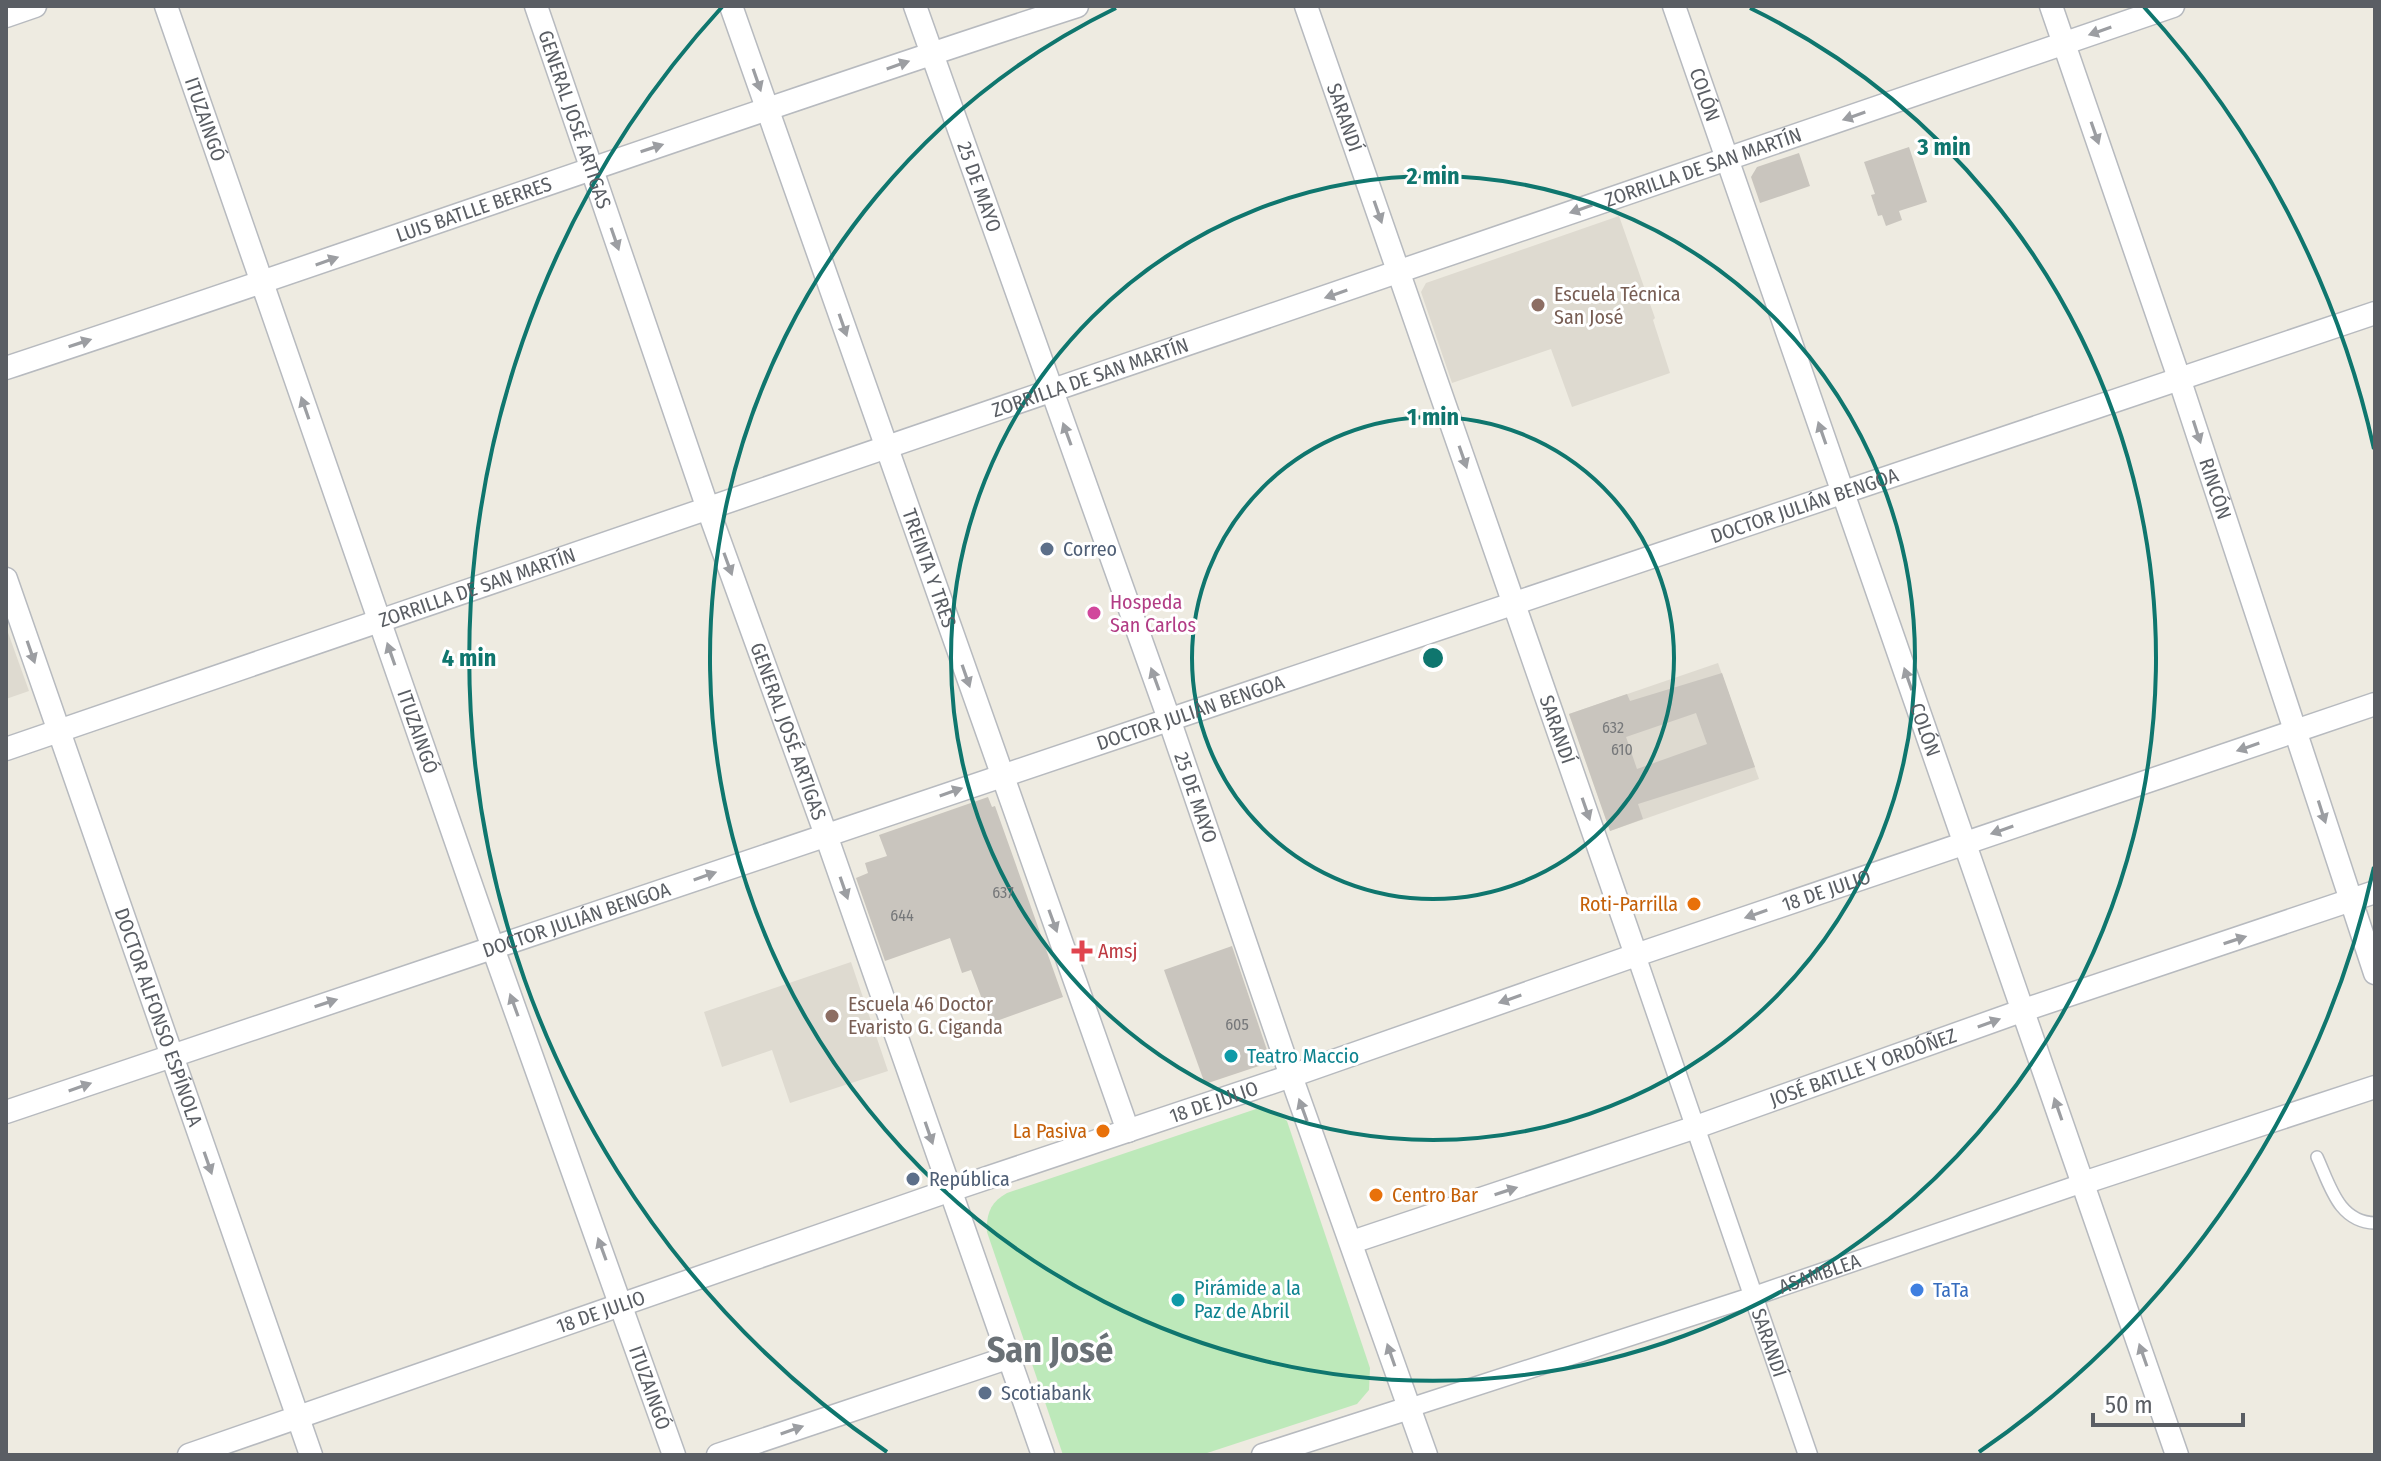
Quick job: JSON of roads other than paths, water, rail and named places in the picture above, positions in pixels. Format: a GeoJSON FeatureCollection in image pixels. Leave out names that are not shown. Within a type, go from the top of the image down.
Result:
{"type":"FeatureCollection","features":[{"type":"Feature","properties":{"kind":"street"},"geometry":{"type":"LineString","coordinates":[[6,16],[35,6]]}},
{"type":"Feature","properties":{"kind":"street","name":"ITUZAINGÓ"},"geometry":{"type":"LineString","coordinates":[[166,6],[493,948],[674,1455]]}},
{"type":"Feature","properties":{"kind":"street","name":"GENERAL JOSÉ ARTIGAS"},"geometry":{"type":"LineString","coordinates":[[536,6],[708,509],[826,835],[948,1191],[1043,1455]]}},
{"type":"Feature","properties":{"kind":"street","name":"TREINTA Y TRES"},"geometry":{"type":"LineString","coordinates":[[731,6],[1128,1131]]}},
{"type":"Feature","properties":{"kind":"street","name":"25 DE MAYO"},"geometry":{"type":"LineString","coordinates":[[915,6],[1169,719],[1291,1076],[1426,1455]]}},
{"type":"Feature","properties":{"kind":"street","name":"LUIS BATLLE BERRES"},"geometry":{"type":"LineString","coordinates":[[6,368],[1077,6]]}},
{"type":"Feature","properties":{"kind":"street","name":"SARANDÍ"},"geometry":{"type":"LineString","coordinates":[[1306,6],[1808,1455]]}},
{"type":"Feature","properties":{"kind":"street","name":"COLÓN"},"geometry":{"type":"LineString","coordinates":[[1674,6],[2177,1455]]}},
{"type":"Feature","properties":{"kind":"street","name":"RINCÓN"},"geometry":{"type":"LineString","coordinates":[[2051,6],[2179,378],[2375,973]]}},
{"type":"Feature","properties":{"kind":"street","name":"ZORRILLA DE SAN MARTÍN"},"geometry":{"type":"LineString","coordinates":[[6,749],[2173,6]]}},
{"type":"Feature","properties":{"kind":"street","name":"DOCTOR JULIÁN BENGOA"},"geometry":{"type":"LineString","coordinates":[[6,1112],[2375,313]]}},
{"type":"Feature","properties":{"kind":"street","name":"DOCTOR ALFONSO ESPÍNOLA"},"geometry":{"type":"LineString","coordinates":[[6,579],[311,1455]]}},
{"type":"Feature","properties":{"kind":"street","name":"18 DE JULIO"},"geometry":{"type":"LineString","coordinates":[[189,1455],[621,1303],[2375,704]]}},
{"type":"Feature","properties":{"kind":"street","name":"JOSÉ BATLLE Y ORDÓÑEZ"},"geometry":{"type":"LineString","coordinates":[[1352,1242],[1696,1127],[2024,1010],[2375,892]]}},
{"type":"Feature","properties":{"kind":"street","name":"ASAMBLEA"},"geometry":{"type":"LineString","coordinates":[[1263,1455],[1754,1296],[2375,1087]]}},
{"type":"Feature","properties":{"kind":"street"},"geometry":{"type":"LineString","coordinates":[[718,1455],[1010,1357]]}},
{"type":"Feature","properties":{"kind":"lane"},"geometry":{"type":"LineString","coordinates":[[2317,1157],[2340,1207],[2364,1223],[2375,1223]]}},
{"type":"Feature","properties":{"kind":"place","name":"Escuela Técnica San José"},"geometry":{"type":"Point","coordinates":[1538,305]}},
{"type":"Feature","properties":{"kind":"place","name":"Correo"},"geometry":{"type":"Point","coordinates":[1047,549]}},
{"type":"Feature","properties":{"kind":"place","name":"Hospeda San Carlos"},"geometry":{"type":"Point","coordinates":[1094,613]}},
{"type":"Feature","properties":{"kind":"place","name":"Roti-Parrilla"},"geometry":{"type":"Point","coordinates":[1694,904]}},
{"type":"Feature","properties":{"kind":"place","name":"Amsj"},"geometry":{"type":"Point","coordinates":[1082,951]}},
{"type":"Feature","properties":{"kind":"place","name":"Escuela 46 Doctor Evaristo G. Ciganda"},"geometry":{"type":"Point","coordinates":[832,1016]}},
{"type":"Feature","properties":{"kind":"place","name":"Teatro Maccio"},"geometry":{"type":"Point","coordinates":[1231,1056]}},
{"type":"Feature","properties":{"kind":"place","name":"La Pasiva"},"geometry":{"type":"Point","coordinates":[1103,1131]}},
{"type":"Feature","properties":{"kind":"place","name":"República"},"geometry":{"type":"Point","coordinates":[913,1179]}},
{"type":"Feature","properties":{"kind":"place","name":"Centro Bar"},"geometry":{"type":"Point","coordinates":[1376,1195]}},
{"type":"Feature","properties":{"kind":"place","name":"TaTa"},"geometry":{"type":"Point","coordinates":[1917,1290]}},
{"type":"Feature","properties":{"kind":"place","name":"Pirámide a la Paz de Abril"},"geometry":{"type":"Point","coordinates":[1178,1300]}},
{"type":"Feature","properties":{"kind":"place","name":"Scotiabank"},"geometry":{"type":"Point","coordinates":[985,1393]}},
{"type":"Feature","properties":{"kind":"district","name":"San José"},"geometry":{"type":"Point","coordinates":[1050,1349]}}]}
